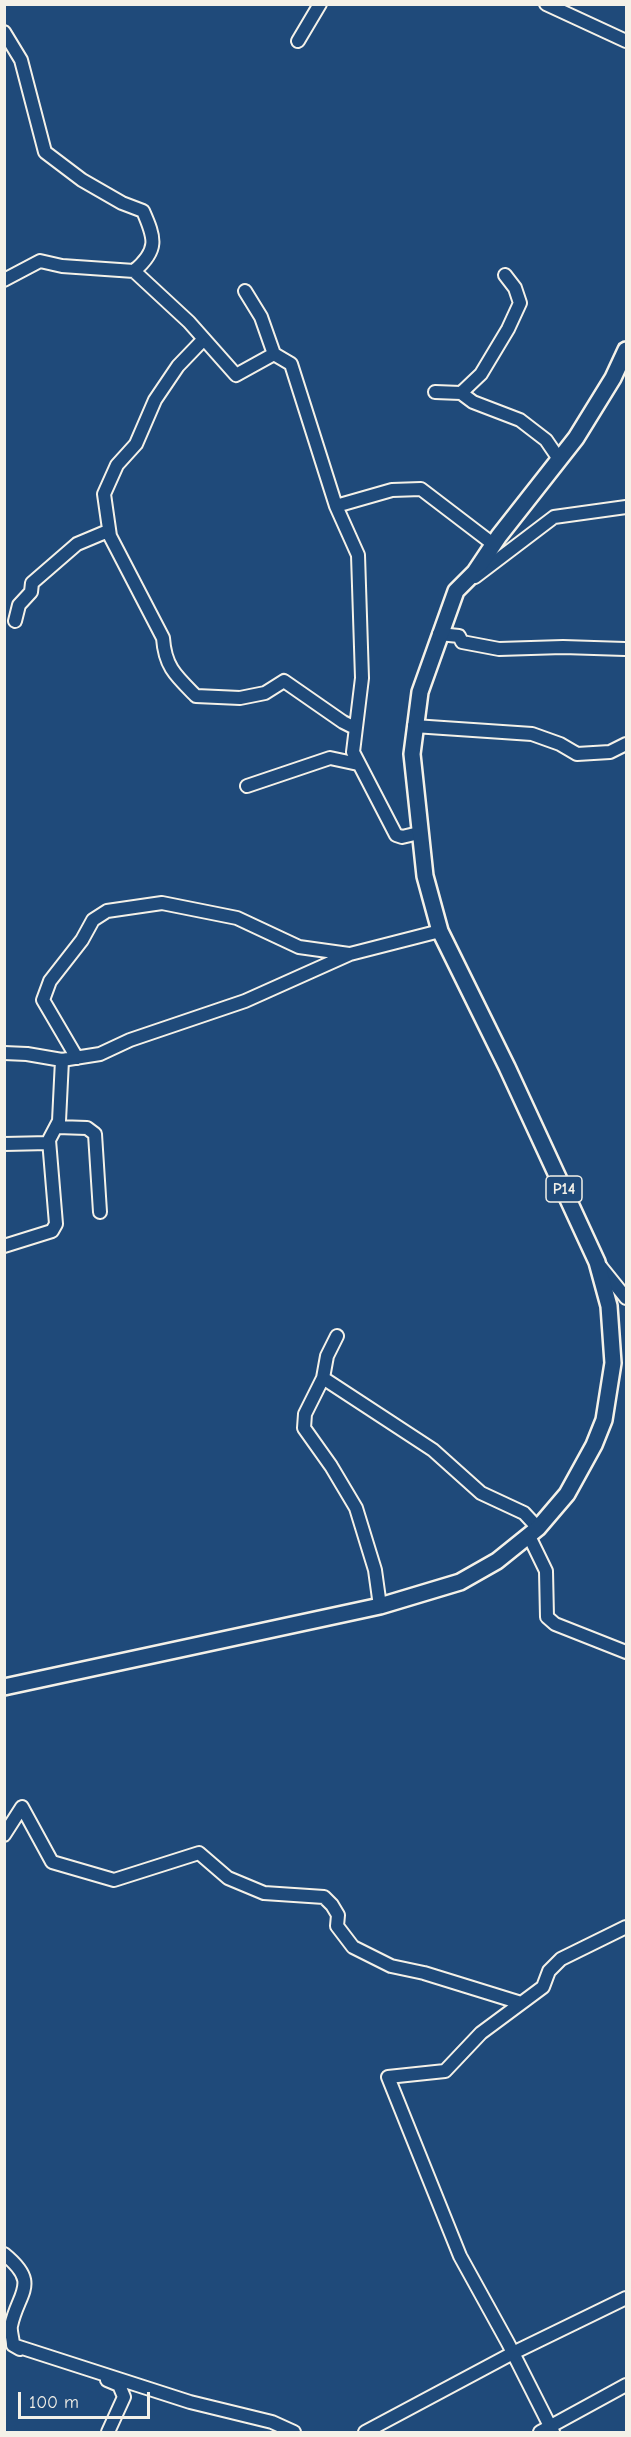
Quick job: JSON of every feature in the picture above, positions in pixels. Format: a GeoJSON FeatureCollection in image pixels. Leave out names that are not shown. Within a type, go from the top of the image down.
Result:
{"type":"FeatureCollection","features":[{"type":"Feature","properties":{"kind":"main road","name":"P14"},"geometry":{"type":"LineString","coordinates":[[4,1687],[380,1606],[435,1591],[472,1577],[534,1532],[553,1512],[581,1472],[597,1437],[608,1402],[613,1364],[609,1306],[597,1262],[507,1068],[440,931],[424,876],[412,754],[420,692],[456,591],[475,572],[576,438],[613,378],[627,350]]}},
{"type":"Feature","properties":{"kind":"street"},"geometry":{"type":"LineString","coordinates":[[298,41],[320,4]]}},
{"type":"Feature","properties":{"kind":"street"},"geometry":{"type":"LineString","coordinates":[[546,4],[627,41]]}},
{"type":"Feature","properties":{"kind":"street"},"geometry":{"type":"LineString","coordinates":[[4,32],[21,60],[45,152],[82,180],[122,203],[143,211],[154,236],[148,260],[134,271]]}},
{"type":"Feature","properties":{"kind":"street"},"geometry":{"type":"LineString","coordinates":[[4,279],[40,261],[62,266],[134,271],[189,322],[236,375],[274,354]]}},
{"type":"Feature","properties":{"kind":"street"},"geometry":{"type":"LineString","coordinates":[[461,393],[481,374],[508,329],[520,303],[515,288],[505,275]]}},
{"type":"Feature","properties":{"kind":"street"},"geometry":{"type":"LineString","coordinates":[[245,291],[261,317],[274,354],[291,364],[336,506],[358,555],[362,678],[353,752],[396,835],[402,837],[419,833]]}},
{"type":"Feature","properties":{"kind":"street"},"geometry":{"type":"LineString","coordinates":[[203,340],[178,366],[165,389],[155,400],[136,444],[117,465],[104,494],[108,531],[126,570],[163,638],[164,655],[173,672],[196,696],[231,698],[265,693],[285,681],[343,722],[356,728]]}},
{"type":"Feature","properties":{"kind":"street"},"geometry":{"type":"LineString","coordinates":[[435,392],[461,393],[473,402],[505,413],[535,429],[559,459]]}},
{"type":"Feature","properties":{"kind":"street"},"geometry":{"type":"LineString","coordinates":[[336,506],[392,490],[421,489],[494,544]]}},
{"type":"Feature","properties":{"kind":"street"},"geometry":{"type":"LineString","coordinates":[[456,591],[554,517],[627,507]]}},
{"type":"Feature","properties":{"kind":"street"},"geometry":{"type":"LineString","coordinates":[[15,621],[19,604],[31,592],[32,583],[46,569],[77,544],[108,531]]}},
{"type":"Feature","properties":{"kind":"street"},"geometry":{"type":"LineString","coordinates":[[439,634],[459,636],[462,642],[499,649],[563,647],[625,649]]}},
{"type":"Feature","properties":{"kind":"street"},"geometry":{"type":"LineString","coordinates":[[414,726],[532,734],[560,744],[577,754],[610,752],[627,744]]}},
{"type":"Feature","properties":{"kind":"street"},"geometry":{"type":"LineString","coordinates":[[247,786],[330,758],[358,764]]}},
{"type":"Feature","properties":{"kind":"street"},"geometry":{"type":"LineString","coordinates":[[77,1058],[43,1000],[50,981],[82,939],[93,920],[107,910],[162,903],[237,918],[299,947],[350,954]]}},
{"type":"Feature","properties":{"kind":"street"},"geometry":{"type":"LineString","coordinates":[[4,1053],[62,1060],[100,1054],[130,1040],[245,1001],[350,954],[440,931]]}},
{"type":"Feature","properties":{"kind":"street"},"geometry":{"type":"LineString","coordinates":[[4,1246],[52,1231],[55,1228],[49,1143],[57,1127],[62,1060]]}},
{"type":"Feature","properties":{"kind":"street"},"geometry":{"type":"LineString","coordinates":[[57,1127],[87,1128],[95,1134],[100,1212]]}},
{"type":"Feature","properties":{"kind":"street"},"geometry":{"type":"LineString","coordinates":[[4,1144],[49,1143]]}},
{"type":"Feature","properties":{"kind":"street"},"geometry":{"type":"LineString","coordinates":[[597,1262],[627,1298]]}},
{"type":"Feature","properties":{"kind":"street"},"geometry":{"type":"LineString","coordinates":[[337,1336],[327,1356],[323,1378],[305,1414],[304,1428],[331,1466],[356,1508],[375,1570],[380,1606]]}},
{"type":"Feature","properties":{"kind":"street"},"geometry":{"type":"LineString","coordinates":[[323,1378],[433,1450],[481,1492],[524,1513],[534,1532],[546,1571],[547,1617],[555,1624],[627,1652]]}},
{"type":"Feature","properties":{"kind":"street"},"geometry":{"type":"LineString","coordinates":[[4,1835],[22,1807],[52,1862],[114,1880],[200,1854],[228,1878],[264,1893],[324,1897],[338,1915],[337,1926],[353,1947],[391,1966],[424,1973],[521,2003]]}},
{"type":"Feature","properties":{"kind":"street"},"geometry":{"type":"LineString","coordinates":[[627,1927],[561,1959],[549,1971],[543,1987],[481,2033],[445,2071],[388,2077],[460,2256],[513,2353],[548,2431],[627,2385]]}},
{"type":"Feature","properties":{"kind":"street"},"geometry":{"type":"LineString","coordinates":[[4,2254],[15,2262],[24,2276],[25,2290],[11,2327],[14,2345]]}},
{"type":"Feature","properties":{"kind":"street"},"geometry":{"type":"LineString","coordinates":[[365,2433],[513,2353],[627,2298]]}},
{"type":"Feature","properties":{"kind":"street"},"geometry":{"type":"LineString","coordinates":[[14,2345],[26,2352],[119,2385],[124,2397],[108,2433]]}},
{"type":"Feature","properties":{"kind":"street"},"geometry":{"type":"LineString","coordinates":[[14,2345],[190,2402],[272,2422],[294,2433]]}}]}
